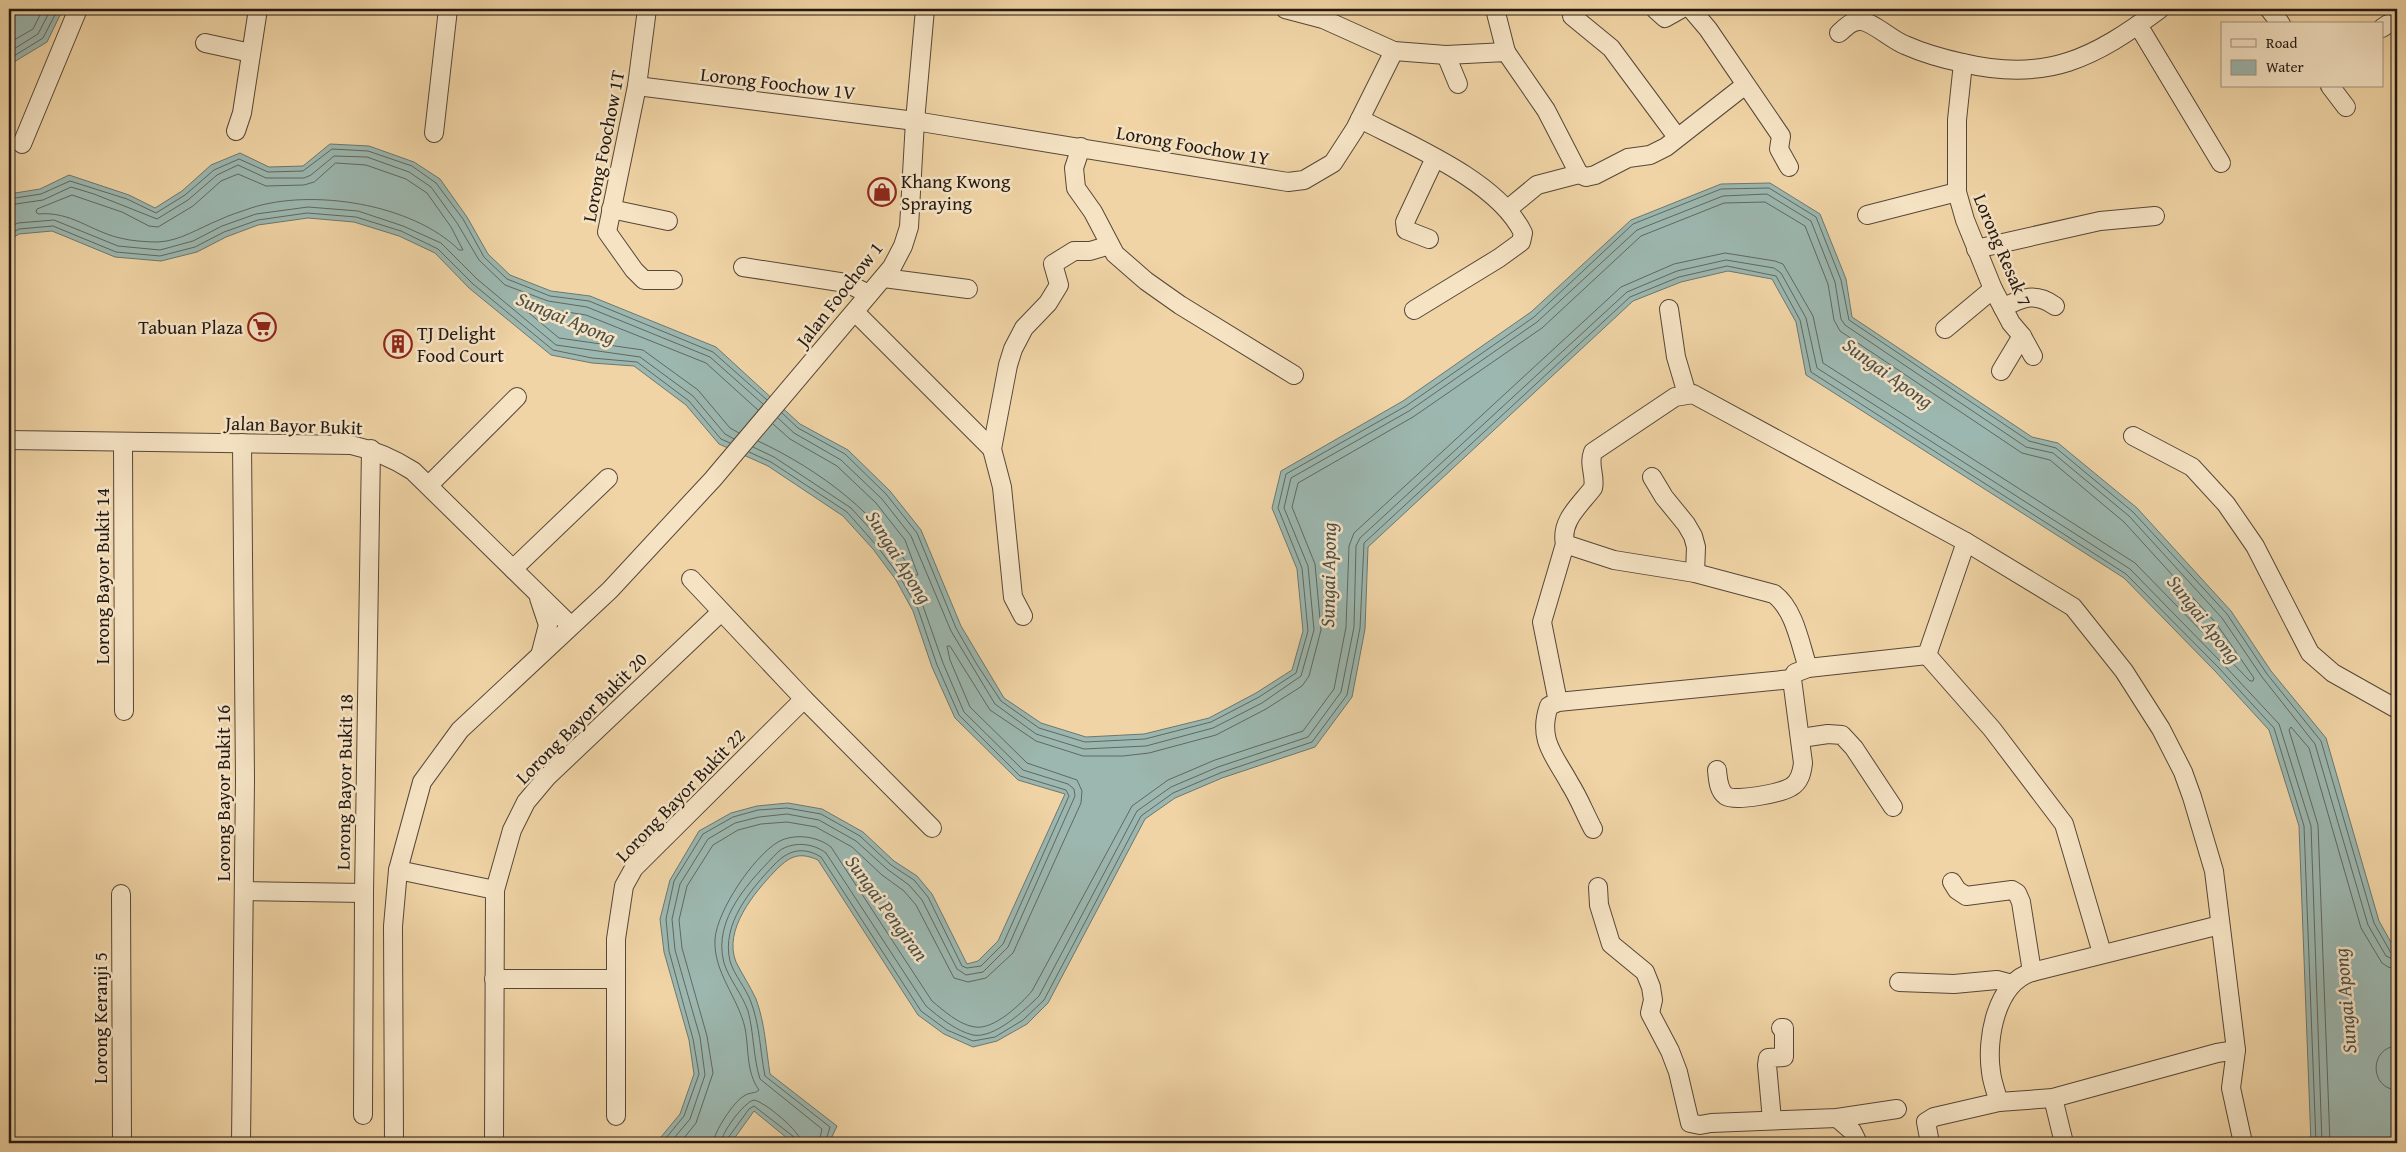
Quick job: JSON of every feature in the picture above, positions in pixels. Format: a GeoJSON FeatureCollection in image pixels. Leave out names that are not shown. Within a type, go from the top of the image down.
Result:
{"type":"FeatureCollection","features":[{"type":"Feature","properties":{"kind":"street"},"geometry":{"type":"LineString","coordinates":[[22,144],[78,9]]}},
{"type":"Feature","properties":{"kind":"street"},"geometry":{"type":"LineString","coordinates":[[236,131],[242,113],[258,9]]}},
{"type":"Feature","properties":{"kind":"street"},"geometry":{"type":"LineString","coordinates":[[434,133],[448,9]]}},
{"type":"Feature","properties":{"kind":"street","name":"Lorong Foochow 1T"},"geometry":{"type":"LineString","coordinates":[[647,9],[636,86],[606,232],[634,270],[644,280],[673,280]]}},
{"type":"Feature","properties":{"kind":"street","name":"Jalan Foochow 1"},"geometry":{"type":"LineString","coordinates":[[394,1143],[393,926],[398,870],[422,782],[460,730],[570,625],[607,593],[714,479],[884,278],[903,246],[909,227],[915,121],[925,9]]}},
{"type":"Feature","properties":{"kind":"street"},"geometry":{"type":"LineString","coordinates":[[1285,9],[1323,19],[1394,51],[1446,55],[1506,52]]}},
{"type":"Feature","properties":{"kind":"street"},"geometry":{"type":"LineString","coordinates":[[1495,9],[1506,52],[1546,110],[1579,174]]}},
{"type":"Feature","properties":{"kind":"street"},"geometry":{"type":"LineString","coordinates":[[1655,9],[1665,18],[1681,9]]}},
{"type":"Feature","properties":{"kind":"street"},"geometry":{"type":"LineString","coordinates":[[1839,33],[1851,22],[1862,21],[1905,45],[1963,63],[2019,72],[2042,69],[2084,57],[2138,25],[2160,9]]}},
{"type":"Feature","properties":{"kind":"street"},"geometry":{"type":"LineString","coordinates":[[2269,9],[2279,22]]}},
{"type":"Feature","properties":{"kind":"street"},"geometry":{"type":"LineString","coordinates":[[1700,12],[1744,86],[1780,136],[1779,149],[1789,167]]}},
{"type":"Feature","properties":{"kind":"street"},"geometry":{"type":"LineString","coordinates":[[1572,16],[1611,48],[1677,137]]}},
{"type":"Feature","properties":{"kind":"street"},"geometry":{"type":"LineString","coordinates":[[2138,25],[2222,163]]}},
{"type":"Feature","properties":{"kind":"street"},"geometry":{"type":"LineString","coordinates":[[205,43],[251,53]]}},
{"type":"Feature","properties":{"kind":"street","name":"Lorong Foochow 1Y"},"geometry":{"type":"LineString","coordinates":[[915,121],[1288,182],[1304,180],[1334,163],[1360,119],[1394,51]]}},
{"type":"Feature","properties":{"kind":"street"},"geometry":{"type":"LineString","coordinates":[[1446,55],[1458,84]]}},
{"type":"Feature","properties":{"kind":"street","name":"Lorong Resak 7"},"geometry":{"type":"LineString","coordinates":[[1963,63],[1958,120],[1957,192],[1976,249],[1993,289],[2002,308],[2022,336],[2033,356]]}},
{"type":"Feature","properties":{"kind":"street","name":"Lorong Foochow 1V"},"geometry":{"type":"LineString","coordinates":[[636,86],[915,121]]}},
{"type":"Feature","properties":{"kind":"street"},"geometry":{"type":"LineString","coordinates":[[1508,209],[1537,185],[1579,174],[1586,177],[1595,176],[1628,158],[1650,155],[1666,147],[1744,86]]}},
{"type":"Feature","properties":{"kind":"street"},"geometry":{"type":"LineString","coordinates":[[2332,88],[2346,107]]}},
{"type":"Feature","properties":{"kind":"street"},"geometry":{"type":"LineString","coordinates":[[1360,119],[1435,158],[1465,176],[1508,209],[1523,233],[1521,242],[1499,258],[1414,310]]}},
{"type":"Feature","properties":{"kind":"street"},"geometry":{"type":"LineString","coordinates":[[1080,147],[1074,168],[1076,188],[1093,212],[1115,254],[1146,281],[1180,305],[1294,375]]}},
{"type":"Feature","properties":{"kind":"street"},"geometry":{"type":"LineString","coordinates":[[1429,239],[1406,230],[1405,222],[1435,158]]}},
{"type":"Feature","properties":{"kind":"street"},"geometry":{"type":"LineString","coordinates":[[1867,215],[1957,192]]}},
{"type":"Feature","properties":{"kind":"street"},"geometry":{"type":"LineString","coordinates":[[611,209],[668,221]]}},
{"type":"Feature","properties":{"kind":"street"},"geometry":{"type":"LineString","coordinates":[[1976,249],[2100,221],[2154,216]]}},
{"type":"Feature","properties":{"kind":"street"},"geometry":{"type":"LineString","coordinates":[[1024,616],[1013,596],[1002,487],[992,449],[1008,365],[1013,349],[1024,328],[1048,304],[1059,285],[1053,264],[1074,251],[1090,251],[1110,245]]}},
{"type":"Feature","properties":{"kind":"street"},"geometry":{"type":"LineString","coordinates":[[743,267],[846,283],[869,294]]}},
{"type":"Feature","properties":{"kind":"street"},"geometry":{"type":"LineString","coordinates":[[884,278],[968,289]]}},
{"type":"Feature","properties":{"kind":"street"},"geometry":{"type":"LineString","coordinates":[[1945,328],[1993,289]]}},
{"type":"Feature","properties":{"kind":"street"},"geometry":{"type":"LineString","coordinates":[[2002,308],[2019,298],[2035,296],[2055,306]]}},
{"type":"Feature","properties":{"kind":"street"},"geometry":{"type":"LineString","coordinates":[[1669,309],[1676,357],[1687,394]]}},
{"type":"Feature","properties":{"kind":"street"},"geometry":{"type":"LineString","coordinates":[[855,312],[992,449]]}},
{"type":"Feature","properties":{"kind":"street"},"geometry":{"type":"LineString","coordinates":[[2001,371],[2022,336]]}},
{"type":"Feature","properties":{"kind":"street"},"geometry":{"type":"LineString","coordinates":[[1558,702],[1542,622],[1565,544],[1563,535],[1568,520],[1595,483],[1591,463],[1593,452],[1675,397],[1687,394],[1693,394],[1784,442],[1966,542],[2073,607],[2124,671],[2161,729],[2183,772],[2192,797],[2214,871],[2231,997],[2236,1050],[2231,1088],[2243,1143]]}},
{"type":"Feature","properties":{"kind":"street"},"geometry":{"type":"LineString","coordinates":[[429,485],[517,397]]}},
{"type":"Feature","properties":{"kind":"street"},"geometry":{"type":"LineString","coordinates":[[2133,436],[2192,467],[2226,504],[2256,546],[2310,653],[2333,673],[2397,709]]}},
{"type":"Feature","properties":{"kind":"street","name":"Jalan Bayor Bukit"},"geometry":{"type":"LineString","coordinates":[[9,440],[350,445],[371,449],[395,459],[413,470],[570,625]]}},
{"type":"Feature","properties":{"kind":"street","name":"Lorong Bayor Bukit 14"},"geometry":{"type":"LineString","coordinates":[[122,442],[124,711]]}},
{"type":"Feature","properties":{"kind":"street","name":"Lorong Bayor Bukit 16"},"geometry":{"type":"LineString","coordinates":[[240,1143],[244,891],[244,530],[242,444]]}},
{"type":"Feature","properties":{"kind":"street","name":"Lorong Bayor Bukit 18"},"geometry":{"type":"LineString","coordinates":[[363,1115],[364,893],[371,449]]}},
{"type":"Feature","properties":{"kind":"street"},"geometry":{"type":"LineString","coordinates":[[1652,477],[1664,497],[1686,524],[1693,536],[1696,547],[1695,573]]}},
{"type":"Feature","properties":{"kind":"street"},"geometry":{"type":"LineString","coordinates":[[513,569],[608,478]]}},
{"type":"Feature","properties":{"kind":"street"},"geometry":{"type":"LineString","coordinates":[[1927,655],[1966,542]]}},
{"type":"Feature","properties":{"kind":"street"},"geometry":{"type":"LineString","coordinates":[[1565,544],[1614,560],[1695,573],[1774,594],[1788,610],[1808,668]]}},
{"type":"Feature","properties":{"kind":"street"},"geometry":{"type":"LineString","coordinates":[[691,579],[804,699],[932,828]]}},
{"type":"Feature","properties":{"kind":"street"},"geometry":{"type":"LineString","coordinates":[[607,593],[609,603],[550,659],[537,658],[548,625],[538,595],[557,607],[574,608],[607,593]]}},
{"type":"Feature","properties":{"kind":"street","name":"Lorong Bayor Bukit 20"},"geometry":{"type":"LineString","coordinates":[[494,1143],[495,890],[512,830],[526,802],[542,783],[721,612]]}},
{"type":"Feature","properties":{"kind":"street"},"geometry":{"type":"LineString","coordinates":[[1717,770],[1719,786],[1726,795],[1737,799],[1792,787],[1801,776],[1803,763],[1792,679],[1794,673],[1808,668],[1927,655]]}},
{"type":"Feature","properties":{"kind":"street"},"geometry":{"type":"LineString","coordinates":[[1927,655],[1992,729],[2064,824],[2102,953]]}},
{"type":"Feature","properties":{"kind":"street"},"geometry":{"type":"LineString","coordinates":[[1593,829],[1570,784],[1549,751],[1545,717],[1549,706],[1558,702],[1792,679]]}},
{"type":"Feature","properties":{"kind":"street","name":"Lorong Bayor Bukit 22"},"geometry":{"type":"LineString","coordinates":[[616,1116],[614,979],[619,907],[624,886],[634,868],[804,699]]}},
{"type":"Feature","properties":{"kind":"street"},"geometry":{"type":"LineString","coordinates":[[1801,738],[1828,734],[1842,735],[1854,748],[1893,807]]}},
{"type":"Feature","properties":{"kind":"street"},"geometry":{"type":"LineString","coordinates":[[398,870],[495,890]]}},
{"type":"Feature","properties":{"kind":"street"},"geometry":{"type":"LineString","coordinates":[[1952,882],[1957,890],[1966,896],[2012,890],[2017,893],[2021,902],[2032,972]]}},
{"type":"Feature","properties":{"kind":"street"},"geometry":{"type":"LineString","coordinates":[[1598,887],[1599,905],[1611,944],[1645,972],[1651,987],[1653,1000],[1650,1013],[1673,1058],[1690,1123],[1700,1125],[1837,1118],[1897,1109]]}},
{"type":"Feature","properties":{"kind":"street"},"geometry":{"type":"LineString","coordinates":[[244,891],[364,893]]}},
{"type":"Feature","properties":{"kind":"street","name":"Lorong Keranji 5"},"geometry":{"type":"LineString","coordinates":[[121,894],[122,1143]]}},
{"type":"Feature","properties":{"kind":"street"},"geometry":{"type":"LineString","coordinates":[[1999,1102],[1991,1072],[1990,1040],[2000,1002],[2012,984],[2032,972],[2220,925]]}},
{"type":"Feature","properties":{"kind":"street"},"geometry":{"type":"LineString","coordinates":[[494,979],[614,979]]}},
{"type":"Feature","properties":{"kind":"street"},"geometry":{"type":"LineString","coordinates":[[1899,982],[1954,984],[1997,980],[2012,984]]}},
{"type":"Feature","properties":{"kind":"street"},"geometry":{"type":"LineString","coordinates":[[1772,1120],[1767,1065],[1768,1058],[1784,1057],[1785,1034],[1784,1028],[1781,1028]]}},
{"type":"Feature","properties":{"kind":"street"},"geometry":{"type":"LineString","coordinates":[[1930,1143],[1926,1122],[1934,1117],[1999,1102],[2053,1098],[2217,1053],[2236,1050]]}},
{"type":"Feature","properties":{"kind":"street"},"geometry":{"type":"LineString","coordinates":[[2053,1098],[2064,1143]]}},
{"type":"Feature","properties":{"kind":"street"},"geometry":{"type":"LineString","coordinates":[[1837,1118],[1852,1130],[1858,1143]]}},
{"type":"Feature","properties":{"kind":"water"},"geometry":{"type":"Polygon","coordinates":[[[9,9],[63,9],[47,42],[9,65],[9,9]]]}},
{"type":"Feature","properties":{"kind":"water"},"geometry":{"type":"Polygon","coordinates":[[[330,144],[369,146],[414,162],[440,179],[467,217],[488,254],[510,275],[551,291],[590,296],[716,347],[800,424],[848,450],[890,491],[921,530],[961,626],[1004,698],[1041,723],[1086,737],[1144,734],[1209,718],[1256,693],[1292,670],[1303,631],[1297,569],[1272,508],[1281,471],[1403,401],[1531,312],[1631,220],[1721,184],[1770,183],[1820,214],[1846,279],[1852,317],[2032,437],[2058,443],[2137,508],[2231,611],[2271,671],[2326,738],[2379,921],[2397,953],[2397,1042],[2395,1068],[2397,1143],[2311,1143],[2299,826],[2269,730],[2215,671],[2124,578],[1806,375],[1796,322],[1772,279],[1728,271],[1681,282],[1633,301],[1368,547],[1365,629],[1352,697],[1315,747],[1222,778],[1175,798],[1145,819],[1048,1003],[1027,1024],[997,1041],[973,1047],[944,1034],[918,1015],[818,860],[805,856],[794,857],[775,871],[750,901],[737,925],[733,950],[736,962],[754,994],[759,1008],[770,1074],[837,1126],[829,1143],[793,1143],[754,1111],[731,1143],[656,1143],[680,1114],[694,1074],[689,1040],[664,952],[660,919],[670,880],[699,831],[731,813],[757,806],[788,803],[822,809],[863,832],[894,861],[917,876],[932,894],[967,964],[978,961],[998,941],[1065,794],[1018,780],[955,718],[932,667],[913,611],[896,580],[873,549],[843,516],[768,466],[719,444],[686,405],[634,366],[592,363],[551,355],[469,288],[435,253],[399,236],[354,222],[308,218],[258,225],[226,237],[197,252],[161,261],[115,257],[52,231],[19,234],[9,240],[9,194],[40,189],[69,175],[129,195],[155,208],[182,191],[211,165],[240,153],[269,167],[303,166],[330,144]]]}},
{"type":"Feature","properties":{"kind":"place","name":"Khang Kwong Spraying"},"geometry":{"type":"Point","coordinates":[882,192]}},
{"type":"Feature","properties":{"kind":"place","name":"Tabuan Plaza"},"geometry":{"type":"Point","coordinates":[262,327]}},
{"type":"Feature","properties":{"kind":"place","name":"TJ Delight Food Court"},"geometry":{"type":"Point","coordinates":[398,344]}},
{"type":"Feature","properties":{"kind":"water label","name":"Sungai Apong"},"geometry":{"type":"Point","coordinates":[566,318]}},
{"type":"Feature","properties":{"kind":"water label","name":"Sungai Apong"},"geometry":{"type":"Point","coordinates":[1888,373]}},
{"type":"Feature","properties":{"kind":"water label","name":"Sungai Apong"},"geometry":{"type":"Point","coordinates":[899,557]}},
{"type":"Feature","properties":{"kind":"water label","name":"Sungai Apong"},"geometry":{"type":"Point","coordinates":[1328,575]}},
{"type":"Feature","properties":{"kind":"water label","name":"Sungai Apong"},"geometry":{"type":"Point","coordinates":[2204,619]}},
{"type":"Feature","properties":{"kind":"water label","name":"Sungai Pengiran"},"geometry":{"type":"Point","coordinates":[887,908]}},
{"type":"Feature","properties":{"kind":"water label","name":"Sungai Apong"},"geometry":{"type":"Point","coordinates":[2345,1001]}}]}
